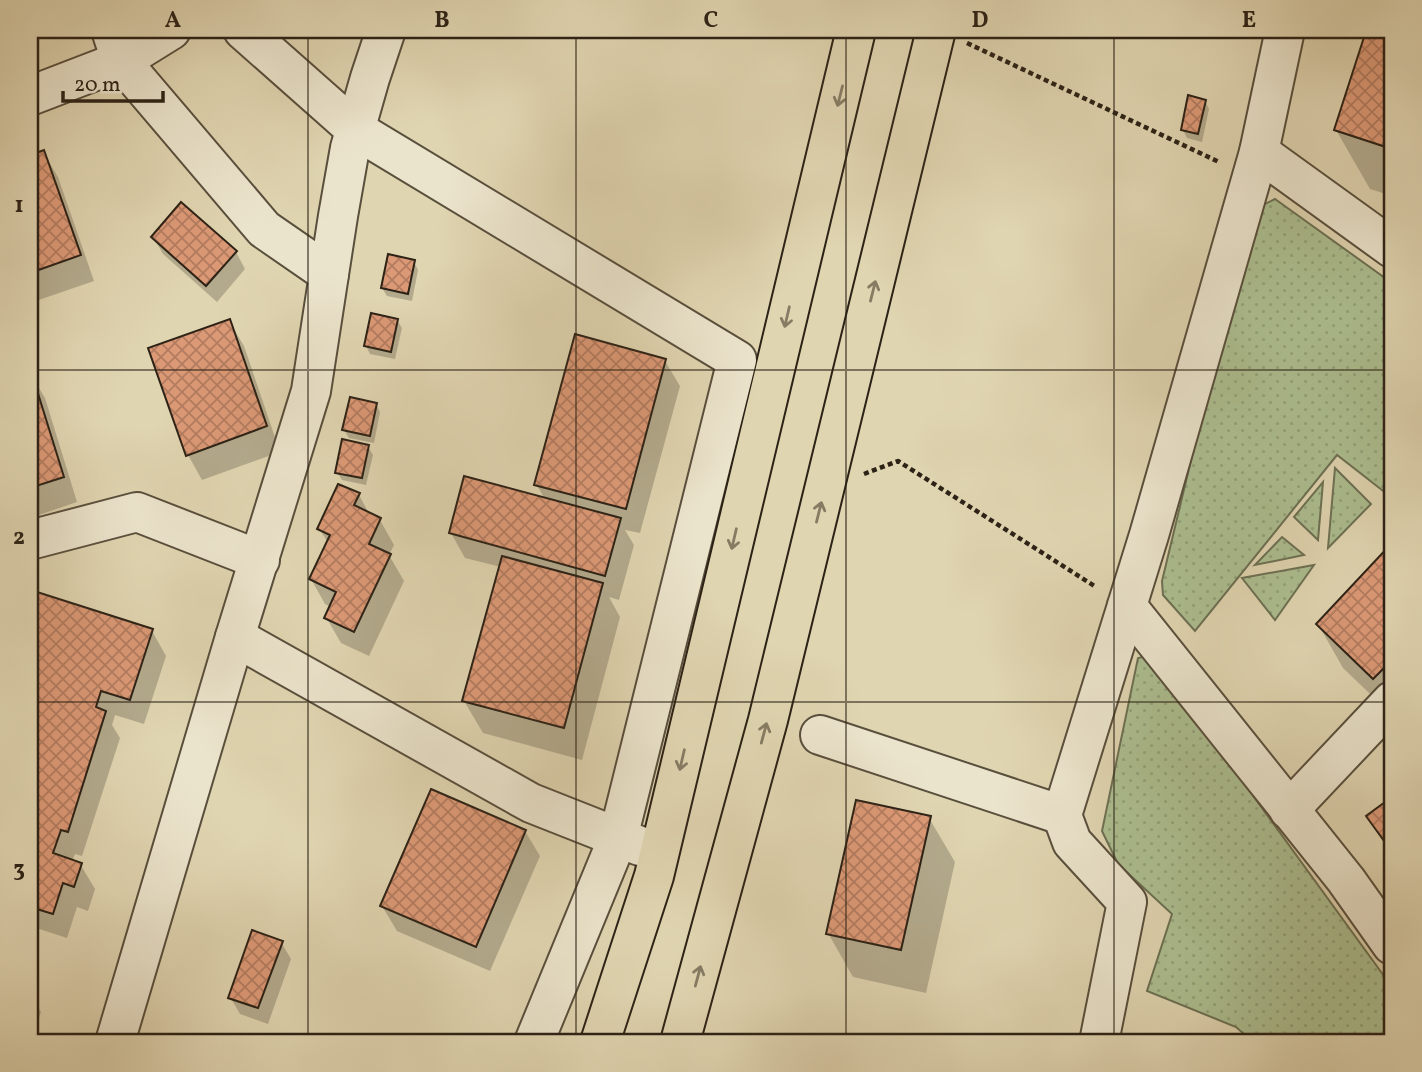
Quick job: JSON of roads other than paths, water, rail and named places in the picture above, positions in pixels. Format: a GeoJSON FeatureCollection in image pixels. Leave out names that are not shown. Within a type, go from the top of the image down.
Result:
{"type":"FeatureCollection","features":[{"type":"Feature","properties":{"kind":"main road"},"geometry":{"type":"LineString","coordinates":[[600,1042],[654,876],[856,30]]}},
{"type":"Feature","properties":{"kind":"main road"},"geometry":{"type":"LineString","coordinates":[[680,1042],[768,720],[825,488],[950,36]]}},
{"type":"Feature","properties":{"kind":"street"},"geometry":{"type":"LineString","coordinates":[[30,96],[116,45],[171,30]]}},
{"type":"Feature","properties":{"kind":"street"},"geometry":{"type":"LineString","coordinates":[[243,30],[356,130],[737,360],[618,838],[534,1042]]}},
{"type":"Feature","properties":{"kind":"street"},"geometry":{"type":"LineString","coordinates":[[116,1042],[311,391],[351,148],[386,30]]}},
{"type":"Feature","properties":{"kind":"street"},"geometry":{"type":"LineString","coordinates":[[1099,1042],[1127,902],[1072,842],[1062,815],[1127,606],[1255,165],[1286,30]]}},
{"type":"Feature","properties":{"kind":"street"},"geometry":{"type":"LineString","coordinates":[[116,45],[264,229],[329,274]]}},
{"type":"Feature","properties":{"kind":"street"},"geometry":{"type":"LineString","coordinates":[[1255,165],[1391,245]]}},
{"type":"Feature","properties":{"kind":"street"},"geometry":{"type":"LineString","coordinates":[[30,540],[137,512],[260,560]]}},
{"type":"Feature","properties":{"kind":"street"},"geometry":{"type":"LineString","coordinates":[[1127,606],[1346,880],[1392,945]]}},
{"type":"Feature","properties":{"kind":"street"},"geometry":{"type":"LineString","coordinates":[[235,638],[531,803],[659,854]]}},
{"type":"Feature","properties":{"kind":"street"},"geometry":{"type":"LineString","coordinates":[[1289,810],[1392,701]]}},
{"type":"Feature","properties":{"kind":"street"},"geometry":{"type":"LineString","coordinates":[[820,735],[1062,815]]}}]}
